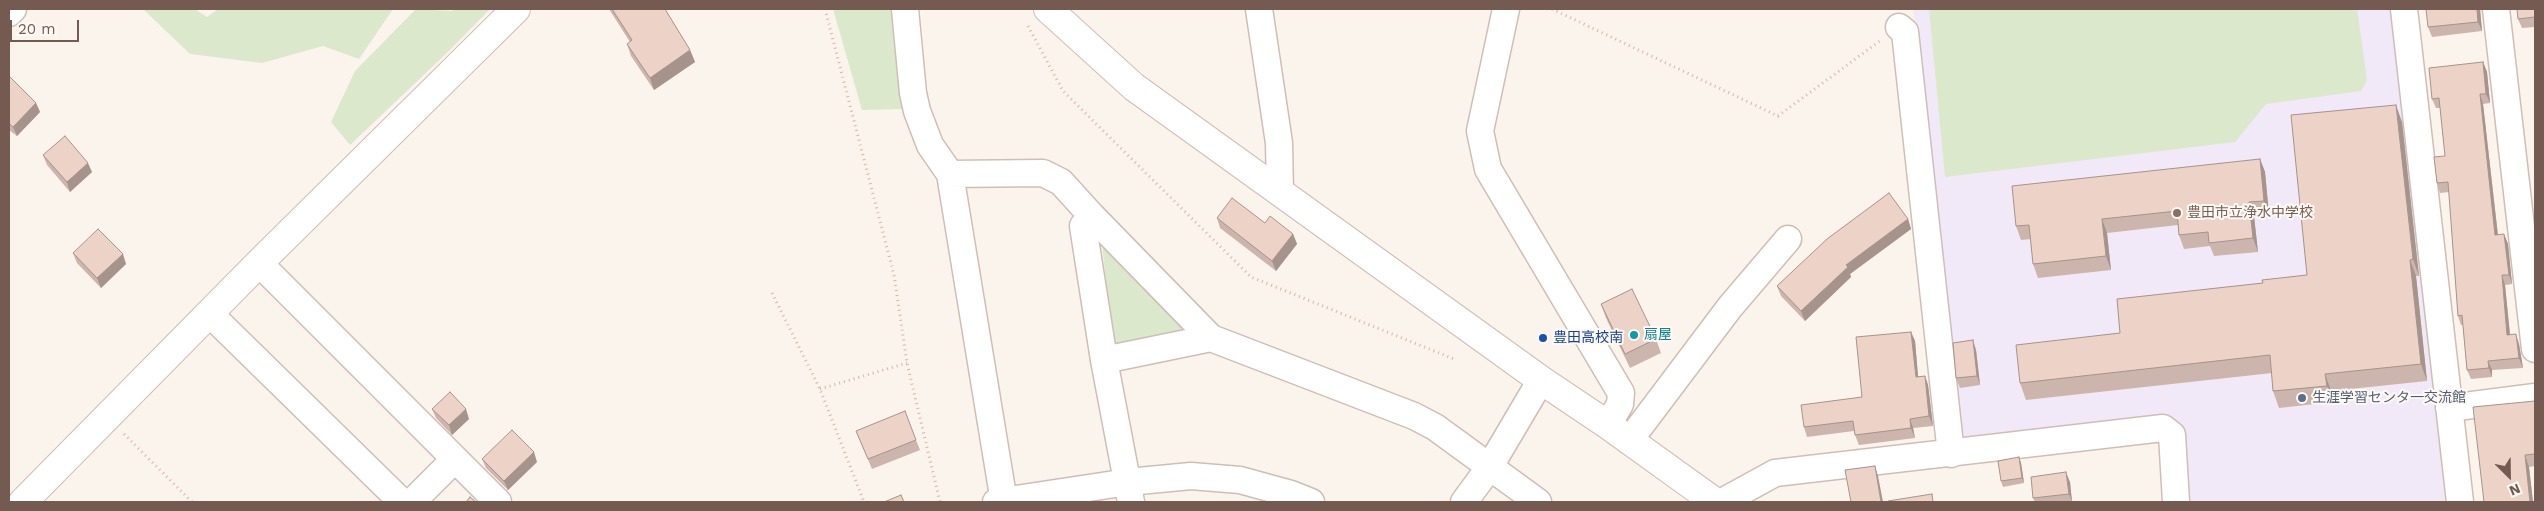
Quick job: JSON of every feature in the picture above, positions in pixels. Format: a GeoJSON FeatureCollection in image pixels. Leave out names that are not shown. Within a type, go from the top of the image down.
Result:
{"type":"FeatureCollection","features":[{"type":"Feature","properties":{"kind":"street"},"geometry":{"type":"LineString","coordinates":[[9,13],[13,9]]}},
{"type":"Feature","properties":{"kind":"street"},"geometry":{"type":"LineString","coordinates":[[23,502],[516,9]]}},
{"type":"Feature","properties":{"kind":"street"},"geometry":{"type":"LineString","coordinates":[[904,9],[913,93],[917,111],[930,145],[950,174],[1001,502],[1130,492],[1190,476],[1240,480],[1291,494],[1311,502]]}},
{"type":"Feature","properties":{"kind":"street"},"geometry":{"type":"LineString","coordinates":[[1048,9],[1134,87],[1541,380],[1715,502]]}},
{"type":"Feature","properties":{"kind":"street"},"geometry":{"type":"LineString","coordinates":[[1259,9],[1279,143],[1280,192]]}},
{"type":"Feature","properties":{"kind":"street"},"geometry":{"type":"LineString","coordinates":[[1506,9],[1480,131],[1488,169],[1621,393],[1619,433]]}},
{"type":"Feature","properties":{"kind":"street"},"geometry":{"type":"LineString","coordinates":[[2404,9],[2460,502]]}},
{"type":"Feature","properties":{"kind":"street"},"geometry":{"type":"LineString","coordinates":[[2496,9],[2535,349]]}},
{"type":"Feature","properties":{"kind":"street"},"geometry":{"type":"LineString","coordinates":[[1899,27],[1905,32],[1951,454]]}},
{"type":"Feature","properties":{"kind":"street"},"geometry":{"type":"LineString","coordinates":[[950,174],[1043,172],[1061,182],[1211,338],[1414,416],[1435,427],[1538,502]]}},
{"type":"Feature","properties":{"kind":"street"},"geometry":{"type":"LineString","coordinates":[[1091,215],[1083,226],[1104,360],[1130,492]]}},
{"type":"Feature","properties":{"kind":"street"},"geometry":{"type":"LineString","coordinates":[[1619,433],[1788,240]]}},
{"type":"Feature","properties":{"kind":"street"},"geometry":{"type":"LineString","coordinates":[[260,263],[498,502]]}},
{"type":"Feature","properties":{"kind":"street"},"geometry":{"type":"LineString","coordinates":[[210,314],[402,502]]}},
{"type":"Feature","properties":{"kind":"street"},"geometry":{"type":"LineString","coordinates":[[1104,360],[1211,338]]}},
{"type":"Feature","properties":{"kind":"street"},"geometry":{"type":"LineString","coordinates":[[1464,502],[1489,468],[1541,380]]}},
{"type":"Feature","properties":{"kind":"street"},"geometry":{"type":"LineString","coordinates":[[2449,408],[2535,397]]}},
{"type":"Feature","properties":{"kind":"street"},"geometry":{"type":"LineString","coordinates":[[1722,502],[1775,473],[2163,428],[2172,435],[2176,502]]}},
{"type":"Feature","properties":{"kind":"street"},"geometry":{"type":"LineString","coordinates":[[412,502],[455,458]]}},
{"type":"Feature","properties":{"kind":"path"},"geometry":{"type":"LineString","coordinates":[[825,9],[894,276],[907,363],[940,502]]}},
{"type":"Feature","properties":{"kind":"path"},"geometry":{"type":"LineString","coordinates":[[1552,9],[1778,116],[1899,27]]}},
{"type":"Feature","properties":{"kind":"path"},"geometry":{"type":"LineString","coordinates":[[1027,25],[1063,91],[1251,277],[1454,359]]}},
{"type":"Feature","properties":{"kind":"path"},"geometry":{"type":"LineString","coordinates":[[772,293],[820,389],[864,502]]}},
{"type":"Feature","properties":{"kind":"path"},"geometry":{"type":"LineString","coordinates":[[820,389],[907,363]]}},
{"type":"Feature","properties":{"kind":"path"},"geometry":{"type":"LineString","coordinates":[[107,419],[192,502]]}},
{"type":"Feature","properties":{"kind":"shaded area","name":"豊田市立浄水中学校"},"geometry":{"type":"Polygon","coordinates":[[[1913,9],[2396,9],[2453,502],[2186,502],[2181,431],[2170,417],[1972,444],[1957,432],[1913,9]]]}},
{"type":"Feature","properties":{"kind":"green space"},"geometry":{"type":"Polygon","coordinates":[[[143,9],[195,9],[207,17],[218,9],[393,9],[359,59],[323,46],[262,63],[190,54],[143,9]]]}},
{"type":"Feature","properties":{"kind":"green space"},"geometry":{"type":"Polygon","coordinates":[[[416,9],[452,11],[454,9],[490,9],[449,51],[350,145],[331,122],[355,71],[416,9]]]}},
{"type":"Feature","properties":{"kind":"green space"},"geometry":{"type":"Polygon","coordinates":[[[833,9],[897,9],[906,109],[862,110],[833,9]]]}},
{"type":"Feature","properties":{"kind":"green space"},"geometry":{"type":"Polygon","coordinates":[[[1929,9],[2357,9],[2367,80],[2361,91],[2266,104],[2235,142],[1945,177],[1929,9]]]}},
{"type":"Feature","properties":{"kind":"green space"},"geometry":{"type":"Polygon","coordinates":[[[1102,244],[1192,330],[1113,346],[1102,244]]]}},
{"type":"Feature","properties":{"kind":"building"},"geometry":{"type":"Polygon","coordinates":[[[612,9],[665,9],[690,50],[650,78],[627,44],[632,40],[612,9]]]}},
{"type":"Feature","properties":{"kind":"building"},"geometry":{"type":"Polygon","coordinates":[[[2426,9],[2477,9],[2478,22],[2428,27],[2426,9]]]}},
{"type":"Feature","properties":{"kind":"building"},"geometry":{"type":"Polygon","coordinates":[[[2517,9],[2535,9],[2535,17],[2518,19],[2517,9]]]}},
{"type":"Feature","properties":{"kind":"building"},"geometry":{"type":"Polygon","coordinates":[[[2483,62],[2486,94],[2480,94],[2495,235],[2504,234],[2509,275],[2502,275],[2507,335],[2516,334],[2519,358],[2488,361],[2489,368],[2467,370],[2462,315],[2458,316],[2448,182],[2437,183],[2434,157],[2445,156],[2439,98],[2432,99],[2429,68],[2483,62]]]}},
{"type":"Feature","properties":{"kind":"building"},"geometry":{"type":"Polygon","coordinates":[[[9,76],[36,103],[13,127],[9,123],[9,76]]]}},
{"type":"Feature","properties":{"kind":"building"},"geometry":{"type":"Polygon","coordinates":[[[2396,105],[2413,259],[2410,260],[2421,364],[2325,374],[2327,386],[2273,391],[2270,355],[2020,383],[2016,345],[2120,333],[2117,299],[2263,283],[2262,280],[2307,275],[2291,115],[2396,105]]]}},
{"type":"Feature","properties":{"kind":"building"},"geometry":{"type":"Polygon","coordinates":[[[65,136],[88,163],[67,182],[43,155],[65,136]]]}},
{"type":"Feature","properties":{"kind":"building"},"geometry":{"type":"Polygon","coordinates":[[[2260,159],[2264,201],[2249,202],[2253,238],[2209,243],[2208,232],[2179,235],[2177,211],[2102,219],[2106,256],[2033,264],[2029,225],[2016,226],[2012,186],[2260,159]]]}},
{"type":"Feature","properties":{"kind":"building"},"geometry":{"type":"Polygon","coordinates":[[[1889,193],[1908,219],[1846,265],[1848,267],[1801,311],[1777,286],[1827,239],[1889,193]]]}},
{"type":"Feature","properties":{"kind":"building"},"geometry":{"type":"Polygon","coordinates":[[[1232,198],[1265,223],[1270,216],[1293,234],[1272,261],[1217,218],[1232,198]]]}},
{"type":"Feature","properties":{"kind":"building"},"geometry":{"type":"Polygon","coordinates":[[[98,229],[123,254],[97,278],[73,253],[98,229]]]}},
{"type":"Feature","properties":{"kind":"building","name":"扇屋"},"geometry":{"type":"Polygon","coordinates":[[[1632,289],[1656,339],[1625,354],[1601,304],[1632,289]]]}},
{"type":"Feature","properties":{"kind":"building"},"geometry":{"type":"Polygon","coordinates":[[[1911,332],[1916,377],[1925,376],[1929,416],[1910,419],[1911,428],[1855,435],[1853,421],[1804,427],[1801,405],[1862,397],[1856,337],[1911,332]]]}},
{"type":"Feature","properties":{"kind":"building"},"geometry":{"type":"Polygon","coordinates":[[[1973,340],[1977,376],[1956,378],[1953,343],[1973,340]]]}},
{"type":"Feature","properties":{"kind":"building"},"geometry":{"type":"Polygon","coordinates":[[[450,392],[466,409],[449,425],[432,409],[450,392]]]}},
{"type":"Feature","properties":{"kind":"building"},"geometry":{"type":"Polygon","coordinates":[[[2535,401],[2535,454],[2525,455],[2530,502],[2484,502],[2473,407],[2535,401]]]}},
{"type":"Feature","properties":{"kind":"building"},"geometry":{"type":"Polygon","coordinates":[[[905,411],[916,440],[868,459],[856,431],[905,411]]]}},
{"type":"Feature","properties":{"kind":"building"},"geometry":{"type":"Polygon","coordinates":[[[512,430],[534,452],[504,481],[482,459],[512,430]]]}},
{"type":"Feature","properties":{"kind":"building"},"geometry":{"type":"Polygon","coordinates":[[[2019,457],[2022,478],[2001,481],[1998,461],[2019,457]]]}},
{"type":"Feature","properties":{"kind":"building"},"geometry":{"type":"Polygon","coordinates":[[[1875,466],[1881,502],[1851,502],[1845,470],[1875,466]]]}},
{"type":"Feature","properties":{"kind":"building"},"geometry":{"type":"Polygon","coordinates":[[[2066,472],[2069,494],[2033,498],[2031,477],[2066,472]]]}},
{"type":"Feature","properties":{"kind":"building"},"geometry":{"type":"Polygon","coordinates":[[[1932,494],[1933,502],[1888,502],[1888,501],[1932,494]]]}},
{"type":"Feature","properties":{"kind":"building"},"geometry":{"type":"Polygon","coordinates":[[[901,495],[904,502],[884,502],[901,495]]]}},
{"type":"Feature","properties":{"kind":"building"},"geometry":{"type":"Polygon","coordinates":[[[470,497],[476,502],[466,502],[470,497]]]}},
{"type":"Feature","properties":{"kind":"place","name":"豊田市立浄水中学校"},"geometry":{"type":"Point","coordinates":[2177,213]}},
{"type":"Feature","properties":{"kind":"place","name":"扇屋"},"geometry":{"type":"Point","coordinates":[1634,335]}},
{"type":"Feature","properties":{"kind":"place","name":"豊田高校南"},"geometry":{"type":"Point","coordinates":[1543,338]}},
{"type":"Feature","properties":{"kind":"place","name":"生涯学習センタ一交流館"},"geometry":{"type":"Point","coordinates":[2302,398]}}]}
